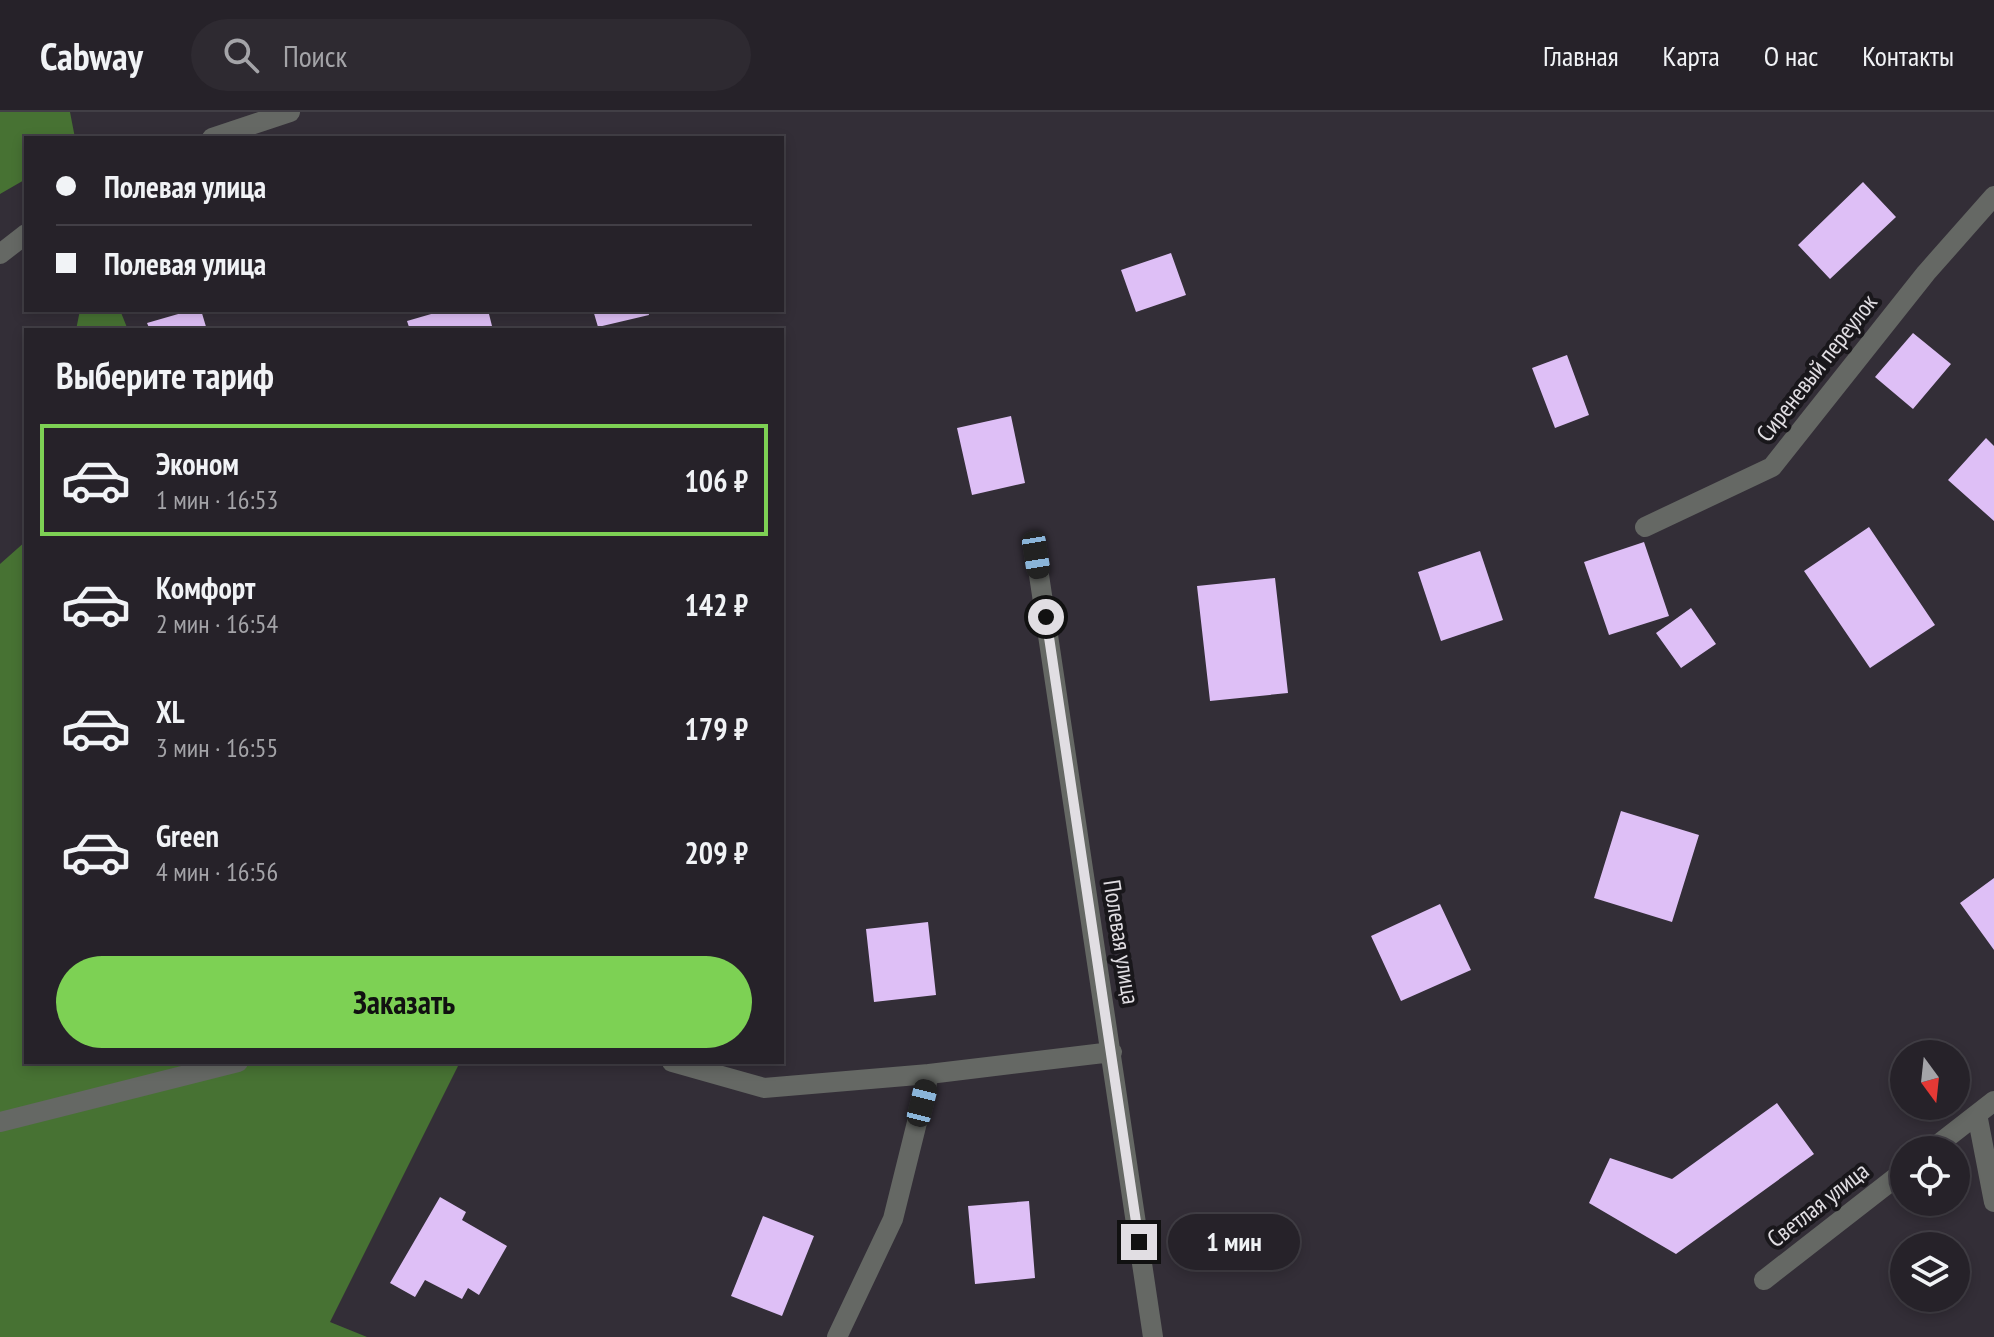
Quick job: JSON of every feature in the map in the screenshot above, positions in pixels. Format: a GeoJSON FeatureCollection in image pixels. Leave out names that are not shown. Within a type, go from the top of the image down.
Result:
{"type":"FeatureCollection","features":[{"type":"Feature","properties":{"kind":"street"},"geometry":{"type":"LineString","coordinates":[[218,136],[290,112]]}},
{"type":"Feature","properties":{"kind":"street","name":"Сиреневый переулок"},"geometry":{"type":"LineString","coordinates":[[1645,527],[1772,467],[1926,273],[1994,196]]}},
{"type":"Feature","properties":{"kind":"street"},"geometry":{"type":"LineString","coordinates":[[0,254],[24,236]]}},
{"type":"Feature","properties":{"kind":"street","name":"Полевая улица"},"geometry":{"type":"LineString","coordinates":[[1036,555],[1153,1337]]}},
{"type":"Feature","properties":{"kind":"street"},"geometry":{"type":"LineString","coordinates":[[679,1064],[764,1088],[929,1074],[1112,1052]]}},
{"type":"Feature","properties":{"kind":"street"},"geometry":{"type":"LineString","coordinates":[[0,1122],[230,1064]]}},
{"type":"Feature","properties":{"kind":"street"},"geometry":{"type":"LineString","coordinates":[[837,1337],[893,1219],[929,1074]]}},
{"type":"Feature","properties":{"kind":"street"},"geometry":{"type":"LineString","coordinates":[[1949,1136],[1994,1101]]}},
{"type":"Feature","properties":{"kind":"street"},"geometry":{"type":"LineString","coordinates":[[1977,1114],[1994,1202]]}},
{"type":"Feature","properties":{"kind":"street","name":"Светлая улица"},"geometry":{"type":"LineString","coordinates":[[1764,1280],[1890,1182]]}},
{"type":"Feature","properties":{"kind":"green space"},"geometry":{"type":"Polygon","coordinates":[[[0,112],[70,112],[75,136],[24,136],[24,180],[0,194],[0,112]]]}},
{"type":"Feature","properties":{"kind":"green space"},"geometry":{"type":"Polygon","coordinates":[[[80,312],[121,312],[127,328],[76,328],[80,312]]]}},
{"type":"Feature","properties":{"kind":"green space"},"geometry":{"type":"Polygon","coordinates":[[[24,543],[24,1064],[459,1064],[330,1322],[367,1337],[0,1337],[0,564],[24,543]]]}},
{"type":"Feature","properties":{"kind":"building"},"geometry":{"type":"Polygon","coordinates":[[[1863,182],[1896,217],[1830,279],[1798,245],[1863,182]]]}},
{"type":"Feature","properties":{"kind":"building"},"geometry":{"type":"Polygon","coordinates":[[[1171,253],[1186,295],[1136,312],[1121,270],[1171,253]]]}},
{"type":"Feature","properties":{"kind":"building"},"geometry":{"type":"Polygon","coordinates":[[[185,312],[202,312],[206,328],[149,328],[147,323],[185,312]]]}},
{"type":"Feature","properties":{"kind":"building"},"geometry":{"type":"Polygon","coordinates":[[[438,312],[488,312],[492,328],[409,328],[407,321],[438,312]]]}},
{"type":"Feature","properties":{"kind":"building"},"geometry":{"type":"Polygon","coordinates":[[[594,312],[648,312],[649,315],[598,327],[594,312]]]}},
{"type":"Feature","properties":{"kind":"building"},"geometry":{"type":"Polygon","coordinates":[[[1913,333],[1951,364],[1913,409],[1875,377],[1913,333]]]}},
{"type":"Feature","properties":{"kind":"building"},"geometry":{"type":"Polygon","coordinates":[[[1567,355],[1589,415],[1555,428],[1532,368],[1567,355]]]}},
{"type":"Feature","properties":{"kind":"building"},"geometry":{"type":"Polygon","coordinates":[[[1011,416],[1025,483],[972,495],[957,428],[1011,416]]]}},
{"type":"Feature","properties":{"kind":"building"},"geometry":{"type":"Polygon","coordinates":[[[1986,438],[1994,446],[1994,521],[1948,480],[1986,438]]]}},
{"type":"Feature","properties":{"kind":"building"},"geometry":{"type":"Polygon","coordinates":[[[1869,527],[1935,625],[1870,668],[1804,571],[1869,527]]]}},
{"type":"Feature","properties":{"kind":"building"},"geometry":{"type":"Polygon","coordinates":[[[1644,542],[1669,616],[1609,635],[1584,562],[1644,542]]]}},
{"type":"Feature","properties":{"kind":"building"},"geometry":{"type":"Polygon","coordinates":[[[1480,551],[1503,620],[1441,641],[1418,572],[1480,551]]]}},
{"type":"Feature","properties":{"kind":"building"},"geometry":{"type":"Polygon","coordinates":[[[1275,578],[1288,693],[1210,701],[1197,586],[1275,578]]]}},
{"type":"Feature","properties":{"kind":"building"},"geometry":{"type":"Polygon","coordinates":[[[1691,608],[1716,644],[1681,668],[1656,633],[1691,608]]]}},
{"type":"Feature","properties":{"kind":"building"},"geometry":{"type":"Polygon","coordinates":[[[1621,811],[1699,835],[1672,922],[1594,898],[1621,811]]]}},
{"type":"Feature","properties":{"kind":"building"},"geometry":{"type":"Polygon","coordinates":[[[1994,878],[1994,950],[1960,903],[1994,878]]]}},
{"type":"Feature","properties":{"kind":"building"},"geometry":{"type":"Polygon","coordinates":[[[1440,904],[1471,970],[1401,1001],[1371,936],[1440,904]]]}},
{"type":"Feature","properties":{"kind":"building"},"geometry":{"type":"Polygon","coordinates":[[[928,922],[936,995],[874,1002],[866,929],[928,922]]]}},
{"type":"Feature","properties":{"kind":"building"},"geometry":{"type":"Polygon","coordinates":[[[1777,1103],[1814,1154],[1676,1254],[1589,1203],[1610,1158],[1672,1179],[1777,1103]]]}},
{"type":"Feature","properties":{"kind":"building"},"geometry":{"type":"Polygon","coordinates":[[[440,1197],[466,1212],[462,1220],[507,1246],[479,1295],[468,1288],[462,1299],[425,1280],[415,1297],[390,1283],[440,1197]]]}},
{"type":"Feature","properties":{"kind":"building"},"geometry":{"type":"Polygon","coordinates":[[[1029,1201],[1035,1278],[975,1284],[968,1206],[1029,1201]]]}},
{"type":"Feature","properties":{"kind":"building"},"geometry":{"type":"Polygon","coordinates":[[[763,1216],[814,1236],[782,1316],[731,1296],[763,1216]]]}},
{"type":"Feature","properties":{"kind":"route"},"geometry":{"type":"LineString","coordinates":[[1046,617],[1139,1242]]}}]}
